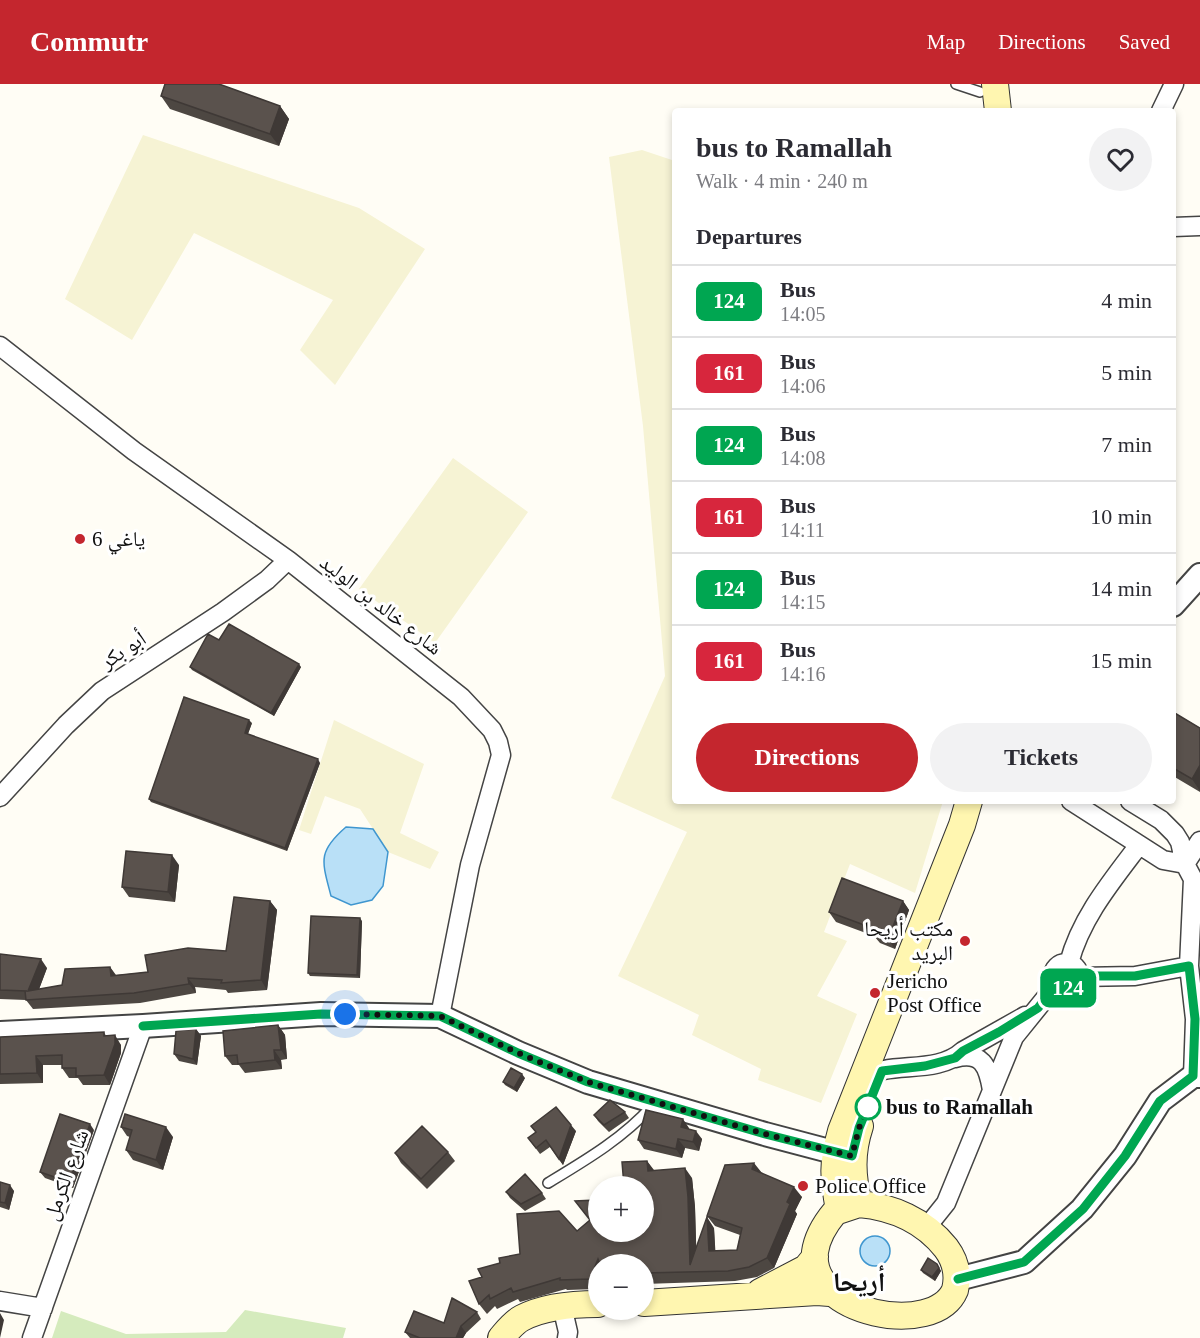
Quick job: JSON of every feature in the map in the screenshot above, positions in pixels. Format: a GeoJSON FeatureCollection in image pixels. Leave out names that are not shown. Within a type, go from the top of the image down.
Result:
{"type":"FeatureCollection","features":[{"type":"Feature","properties":{"kind":"main road"},"geometry":{"type":"LineString","coordinates":[[979,91],[995,108]]}},
{"type":"Feature","properties":{"kind":"main road"},"geometry":{"type":"LineString","coordinates":[[872,1075],[968,804]]}},
{"type":"Feature","properties":{"kind":"main road"},"geometry":{"type":"LineString","coordinates":[[849,1207],[853,1181],[844,1155],[841,1131],[872,1075],[974,833],[983,804]]}},
{"type":"Feature","properties":{"kind":"main road"},"geometry":{"type":"LineString","coordinates":[[881,1206],[904,1215],[926,1228],[940,1240],[951,1255],[958,1279],[947,1307],[917,1332],[881,1322],[859,1315],[845,1306],[818,1278],[815,1257],[819,1237],[835,1212],[849,1207],[881,1206]]}},
{"type":"Feature","properties":{"kind":"main road"},"geometry":{"type":"LineString","coordinates":[[750,1297],[806,1268],[815,1257]]}},
{"type":"Feature","properties":{"kind":"main road"},"geometry":{"type":"LineString","coordinates":[[654,1302],[830,1293]]}},
{"type":"Feature","properties":{"kind":"main road"},"geometry":{"type":"LineString","coordinates":[[506,1333],[521,1319],[562,1306],[588,1304]]}},
{"type":"Feature","properties":{"kind":"street"},"geometry":{"type":"LineString","coordinates":[[1162,108],[1174,84]]}},
{"type":"Feature","properties":{"kind":"street"},"geometry":{"type":"LineString","coordinates":[[1176,227],[1200,226]]}},
{"type":"Feature","properties":{"kind":"street","name":"شارع خالد بن الوليد"},"geometry":{"type":"LineString","coordinates":[[0,346],[134,451],[288,560],[461,697],[492,730],[501,755],[468,875],[440,1016]]}},
{"type":"Feature","properties":{"kind":"street","name":"أبو بكر"},"geometry":{"type":"LineString","coordinates":[[0,796],[66,725],[102,691],[223,612],[267,580],[288,560]]}},
{"type":"Feature","properties":{"kind":"street"},"geometry":{"type":"LineString","coordinates":[[1176,602],[1200,575]]}},
{"type":"Feature","properties":{"kind":"street"},"geometry":{"type":"LineString","coordinates":[[1076,804],[1163,860],[1193,874]]}},
{"type":"Feature","properties":{"kind":"street"},"geometry":{"type":"LineString","coordinates":[[1135,804],[1161,820],[1175,834],[1193,874]]}},
{"type":"Feature","properties":{"kind":"street"},"geometry":{"type":"LineString","coordinates":[[958,1279],[1024,1262],[1083,1209],[1125,1156],[1160,1101],[1197,1076],[1195,1019],[1189,966],[1193,874],[1200,841]]}},
{"type":"Feature","properties":{"kind":"street"},"geometry":{"type":"LineString","coordinates":[[1074,970],[1074,945],[1086,919],[1139,845]]}},
{"type":"Feature","properties":{"kind":"street"},"geometry":{"type":"LineString","coordinates":[[926,1228],[946,1203],[1014,1037],[1056,985],[1053,978],[1054,970],[1061,964],[1074,970],[1135,976],[1189,966]]}},
{"type":"Feature","properties":{"kind":"street"},"geometry":{"type":"LineString","coordinates":[[955,1058],[963,1051],[1038,1008]]}},
{"type":"Feature","properties":{"kind":"street"},"geometry":{"type":"LineString","coordinates":[[0,1033],[321,1014],[440,1016],[518,1053],[588,1082],[844,1155]]}},
{"type":"Feature","properties":{"kind":"street","name":"شارع الكرمل"},"geometry":{"type":"LineString","coordinates":[[32,1338],[143,1026]]}},
{"type":"Feature","properties":{"kind":"street"},"geometry":{"type":"LineString","coordinates":[[872,1075],[925,1066],[967,1055],[977,1058],[985,1066],[992,1090]]}},
{"type":"Feature","properties":{"kind":"street"},"geometry":{"type":"LineString","coordinates":[[0,1301],[43,1308]]}},
{"type":"Feature","properties":{"kind":"street"},"geometry":{"type":"LineString","coordinates":[[562,1306],[568,1332],[567,1338]]}},
{"type":"Feature","properties":{"kind":"lane"},"geometry":{"type":"LineString","coordinates":[[548,1183],[606,1147],[634,1125],[656,1102]]}},
{"type":"Feature","properties":{"kind":"shaded area"},"geometry":{"type":"Polygon","coordinates":[[[143,135],[359,208],[425,249],[335,385],[300,350],[333,300],[194,233],[132,340],[65,299],[143,135]]]}},
{"type":"Feature","properties":{"kind":"shaded area"},"geometry":{"type":"Polygon","coordinates":[[[642,150],[672,160],[672,804],[942,804],[915,893],[850,864],[824,932],[847,941],[817,996],[857,1014],[821,1103],[758,1080],[761,1069],[692,1035],[699,1015],[618,976],[687,832],[611,798],[665,676],[643,426],[609,157],[642,150]]]}},
{"type":"Feature","properties":{"kind":"shaded area"},"geometry":{"type":"Polygon","coordinates":[[[453,458],[528,512],[435,643],[359,589],[453,458]]]}},
{"type":"Feature","properties":{"kind":"shaded area"},"geometry":{"type":"Polygon","coordinates":[[[334,720],[424,764],[400,833],[439,852],[430,869],[388,852],[360,809],[325,796],[311,834],[299,830],[334,720]]]}},
{"type":"Feature","properties":{"kind":"green space"},"geometry":{"type":"Polygon","coordinates":[[[245,1310],[346,1328],[343,1338],[52,1338],[61,1311],[126,1334],[226,1332],[245,1310]]]}},
{"type":"Feature","properties":{"kind":"water"},"geometry":{"type":"Polygon","coordinates":[[[346,827],[373,829],[388,852],[383,886],[372,900],[351,905],[331,896],[324,865],[324,858],[330,843],[346,827]]]}},
{"type":"Feature","properties":{"kind":"water"},"geometry":{"type":"Polygon","coordinates":[[[875,1236],[886,1240],[890,1251],[886,1262],[875,1266],[864,1262],[860,1251],[864,1240],[875,1236]]]}},
{"type":"Feature","properties":{"kind":"building"},"geometry":{"type":"Polygon","coordinates":[[[165,84],[219,84],[280,106],[270,134],[161,96],[165,84]]]}},
{"type":"Feature","properties":{"kind":"building"},"geometry":{"type":"Polygon","coordinates":[[[229,624],[299,664],[271,713],[190,667],[208,634],[219,640],[229,624]]]}},
{"type":"Feature","properties":{"kind":"building"},"geometry":{"type":"Polygon","coordinates":[[[184,697],[249,720],[245,733],[318,759],[285,848],[149,799],[184,697]]]}},
{"type":"Feature","properties":{"kind":"building"},"geometry":{"type":"Polygon","coordinates":[[[1176,714],[1200,728],[1200,765],[1192,779],[1176,770],[1176,714]]]}},
{"type":"Feature","properties":{"kind":"building"},"geometry":{"type":"Polygon","coordinates":[[[126,851],[172,855],[168,892],[122,887],[126,851]]]}},
{"type":"Feature","properties":{"kind":"building"},"geometry":{"type":"Polygon","coordinates":[[[842,878],[903,901],[888,939],[873,933],[875,929],[829,912],[842,878]]]}},
{"type":"Feature","properties":{"kind":"building"},"geometry":{"type":"Polygon","coordinates":[[[234,897],[270,901],[261,980],[221,983],[222,980],[188,978],[189,984],[134,993],[26,1000],[25,991],[27,991],[0,990],[0,954],[41,959],[28,991],[62,985],[65,969],[110,967],[111,976],[148,972],[145,955],[188,948],[226,951],[234,897]]]}},
{"type":"Feature","properties":{"kind":"building"},"geometry":{"type":"Polygon","coordinates":[[[311,916],[360,918],[357,975],[308,973],[311,916]]]}},
{"type":"Feature","properties":{"kind":"building"},"geometry":{"type":"Polygon","coordinates":[[[278,1025],[281,1050],[274,1050],[275,1060],[238,1064],[237,1055],[225,1056],[223,1031],[278,1025]]]}},
{"type":"Feature","properties":{"kind":"building"},"geometry":{"type":"Polygon","coordinates":[[[196,1029],[193,1059],[174,1054],[176,1031],[196,1029]]]}},
{"type":"Feature","properties":{"kind":"building"},"geometry":{"type":"Polygon","coordinates":[[[104,1032],[104,1036],[115,1035],[115,1044],[104,1075],[76,1076],[76,1068],[62,1068],[62,1055],[36,1056],[37,1073],[0,1074],[0,1037],[104,1032]]]}},
{"type":"Feature","properties":{"kind":"building"},"geometry":{"type":"Polygon","coordinates":[[[511,1068],[522,1074],[514,1088],[503,1082],[511,1068]]]}},
{"type":"Feature","properties":{"kind":"building"},"geometry":{"type":"Polygon","coordinates":[[[610,1100],[625,1112],[604,1125],[594,1115],[610,1100]]]}},
{"type":"Feature","properties":{"kind":"building"},"geometry":{"type":"Polygon","coordinates":[[[556,1107],[571,1125],[559,1159],[546,1140],[536,1148],[528,1138],[536,1132],[531,1126],[556,1107]]]}},
{"type":"Feature","properties":{"kind":"building"},"geometry":{"type":"Polygon","coordinates":[[[646,1110],[683,1119],[681,1127],[696,1131],[693,1142],[678,1139],[676,1149],[638,1140],[646,1110]]]}},
{"type":"Feature","properties":{"kind":"building"},"geometry":{"type":"Polygon","coordinates":[[[60,1114],[90,1124],[69,1182],[40,1172],[60,1114]]]}},
{"type":"Feature","properties":{"kind":"building"},"geometry":{"type":"Polygon","coordinates":[[[125,1114],[166,1127],[156,1160],[126,1150],[132,1130],[121,1127],[125,1114]]]}},
{"type":"Feature","properties":{"kind":"building"},"geometry":{"type":"Polygon","coordinates":[[[422,1126],[448,1152],[421,1179],[395,1153],[422,1126]]]}},
{"type":"Feature","properties":{"kind":"building"},"geometry":{"type":"Polygon","coordinates":[[[647,1161],[648,1171],[685,1168],[690,1265],[707,1217],[709,1251],[737,1250],[742,1228],[707,1216],[725,1165],[754,1163],[752,1169],[794,1187],[787,1202],[790,1204],[767,1258],[749,1267],[728,1271],[654,1273],[654,1254],[588,1254],[588,1279],[560,1280],[560,1278],[513,1292],[511,1288],[490,1299],[489,1295],[479,1304],[469,1281],[482,1277],[478,1269],[500,1263],[499,1258],[520,1254],[517,1214],[559,1211],[577,1231],[588,1222],[588,1242],[654,1242],[654,1176],[623,1176],[622,1162],[647,1161]]]}},
{"type":"Feature","properties":{"kind":"building"},"geometry":{"type":"Polygon","coordinates":[[[525,1174],[542,1193],[521,1204],[506,1192],[525,1174]]]}},
{"type":"Feature","properties":{"kind":"building"},"geometry":{"type":"Polygon","coordinates":[[[0,1182],[10,1185],[5,1203],[0,1202],[0,1182]]]}},
{"type":"Feature","properties":{"kind":"building"},"geometry":{"type":"Polygon","coordinates":[[[588,1200],[588,1217],[575,1201],[588,1200]]]}},
{"type":"Feature","properties":{"kind":"building"},"geometry":{"type":"Polygon","coordinates":[[[928,1258],[939,1268],[932,1277],[921,1270],[928,1258]]]}},
{"type":"Feature","properties":{"kind":"building"},"geometry":{"type":"Polygon","coordinates":[[[452,1298],[477,1312],[461,1326],[456,1338],[420,1338],[405,1332],[414,1311],[444,1323],[452,1298]]]}},
{"type":"Feature","properties":{"kind":"bus line","name":"124"},"geometry":{"type":"LineString","coordinates":[[143,1026],[321,1014],[440,1016],[518,1053],[588,1082],[765,1134],[852,1156],[859,1128],[882,1071],[925,1066],[955,1058],[963,1051],[1038,1008],[1056,985],[1068,989],[1075,985],[1078,976],[1135,976],[1189,966],[1195,1019],[1193,1076],[1160,1101],[1125,1156],[1083,1209],[1024,1262],[958,1279]]}},
{"type":"Feature","properties":{"kind":"place","name":"ياغي 6"},"geometry":{"type":"Point","coordinates":[80,539]}},
{"type":"Feature","properties":{"kind":"place","name":"مكتب أريحا البريد"},"geometry":{"type":"Point","coordinates":[965,941]}},
{"type":"Feature","properties":{"kind":"place","name":"Jericho Post Office"},"geometry":{"type":"Point","coordinates":[875,993]}},
{"type":"Feature","properties":{"kind":"place","name":"bus to Ramallah"},"geometry":{"type":"Point","coordinates":[868,1107]}},
{"type":"Feature","properties":{"kind":"place","name":"Police Office"},"geometry":{"type":"Point","coordinates":[803,1186]}},
{"type":"Feature","properties":{"kind":"district","name":"أريحا"},"geometry":{"type":"Point","coordinates":[859,1282]}},
{"type":"Feature","properties":{"kind":"route"},"geometry":{"type":"LineString","coordinates":[[345,1014],[440,1016],[518,1053],[588,1082],[835,1153],[852,1156],[859,1128],[868,1107]]}}]}
